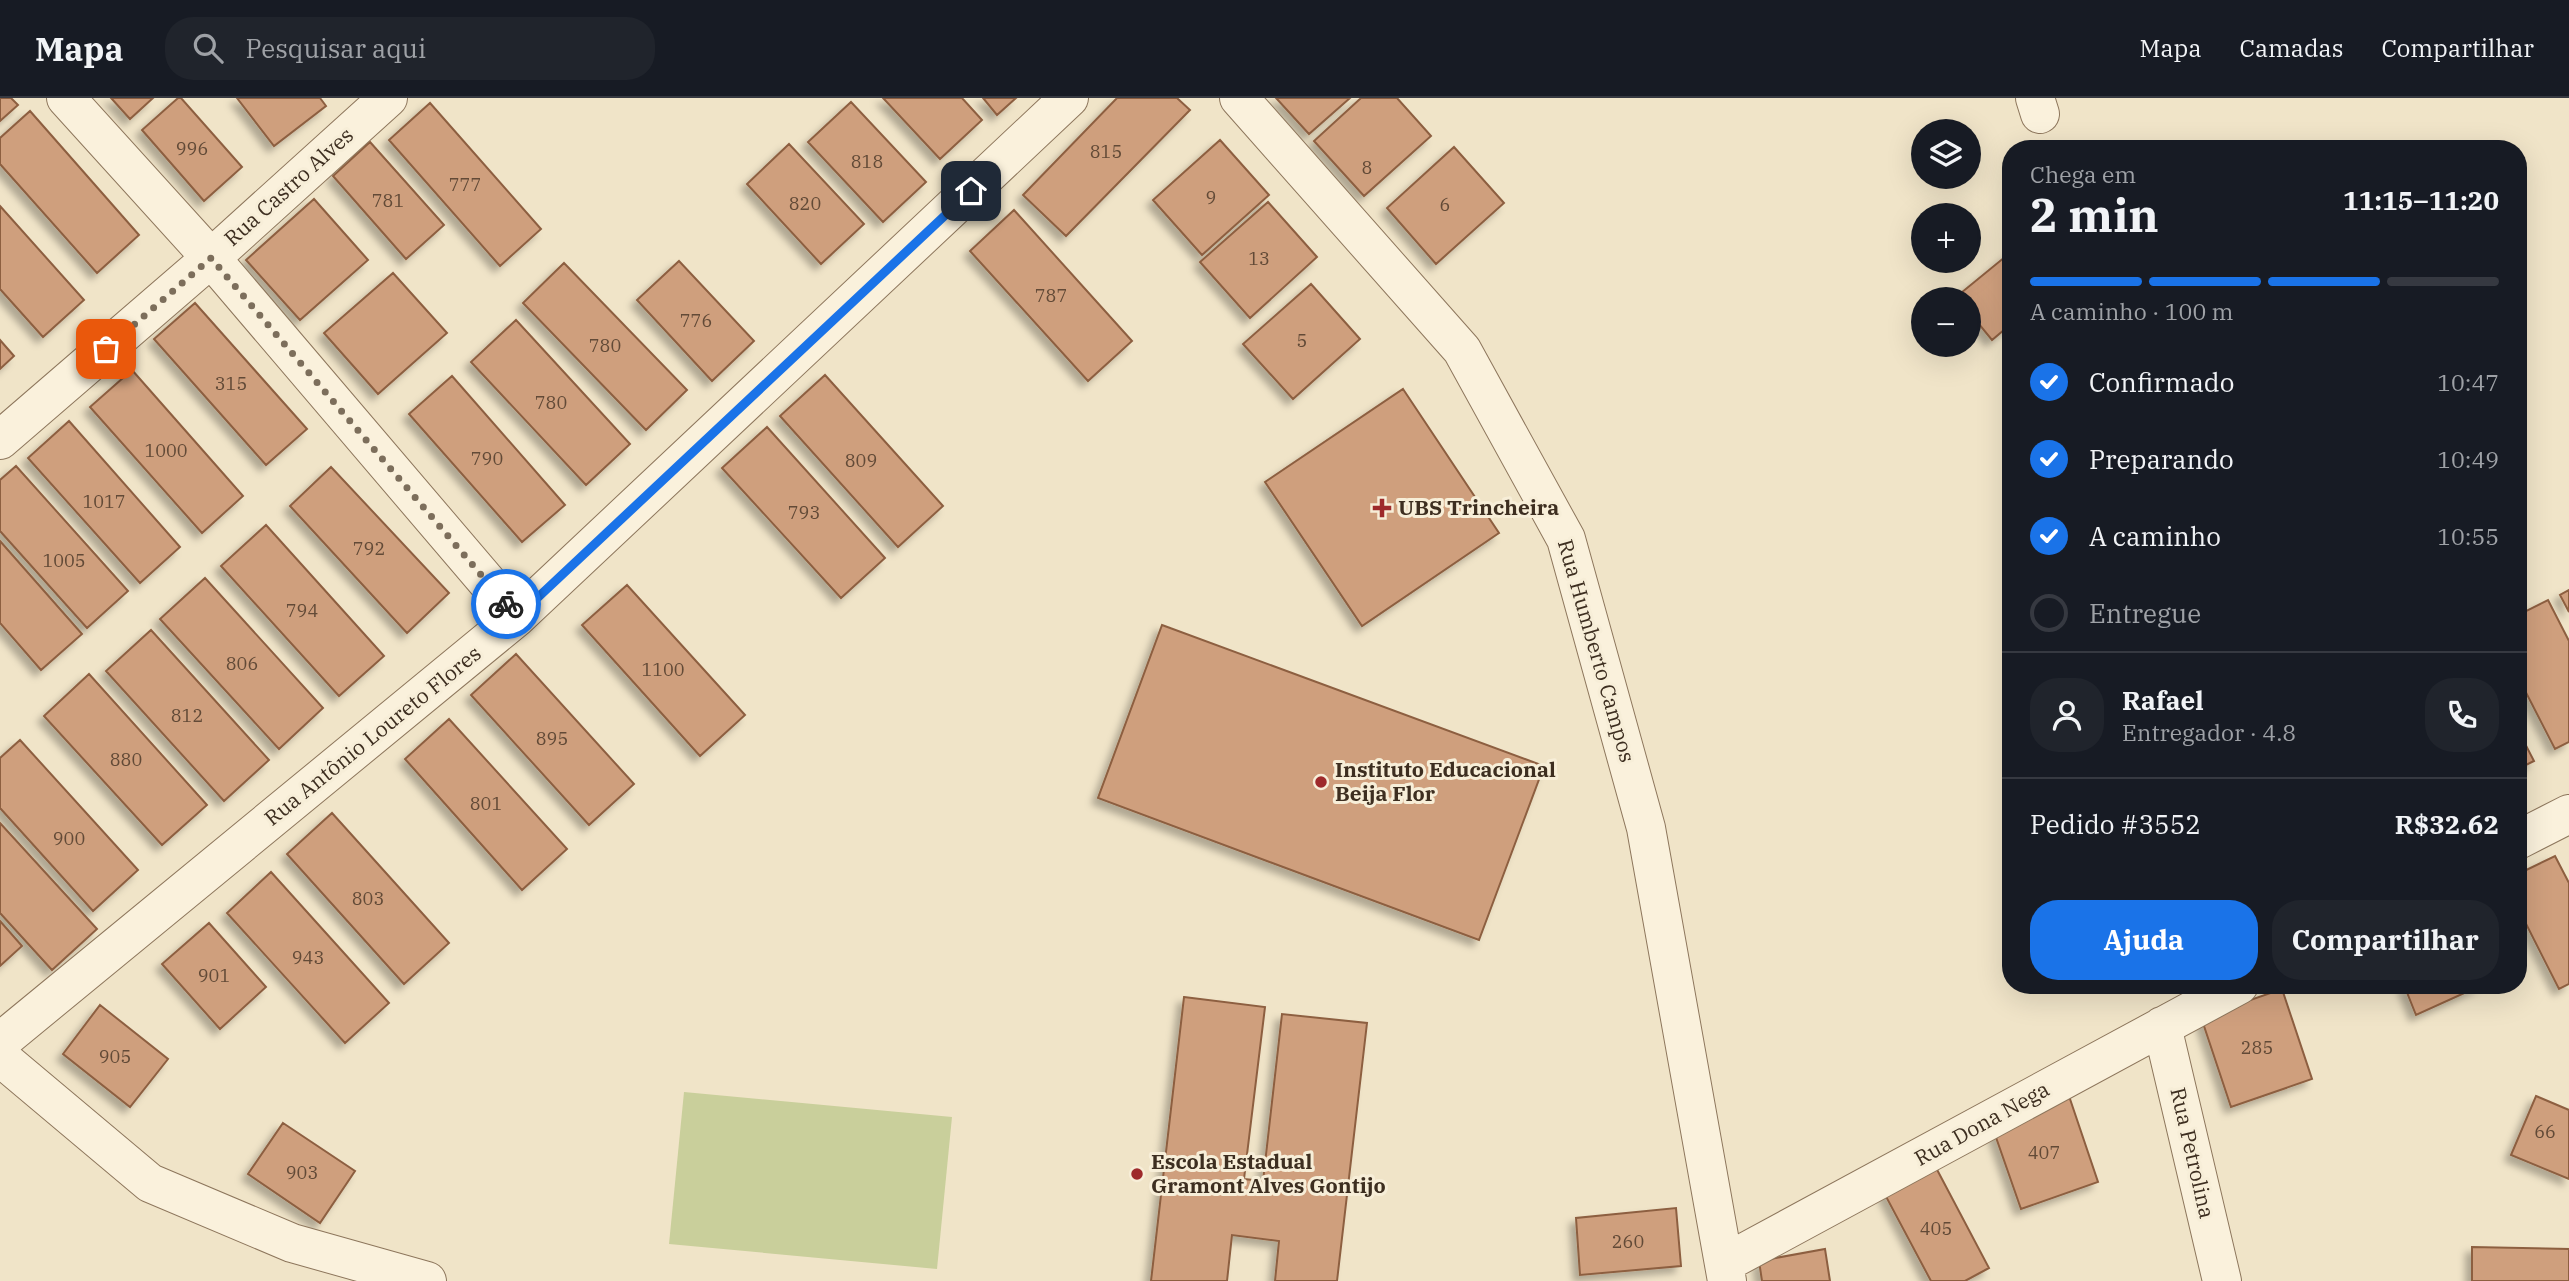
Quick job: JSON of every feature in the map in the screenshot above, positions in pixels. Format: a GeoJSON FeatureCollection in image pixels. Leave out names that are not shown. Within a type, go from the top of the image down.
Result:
{"type":"FeatureCollection","features":[{"type":"Feature","properties":{"kind":"street"},"geometry":{"type":"LineString","coordinates":[[66,98],[211,258],[517,617]]}},
{"type":"Feature","properties":{"kind":"street","name":"Rua Castro Alves"},"geometry":{"type":"LineString","coordinates":[[0,440],[211,258],[388,98]]}},
{"type":"Feature","properties":{"kind":"street","name":"Rua Antônio Loureto Flores"},"geometry":{"type":"LineString","coordinates":[[0,1042],[517,617],[1069,98]]}},
{"type":"Feature","properties":{"kind":"street","name":"Rua Humberto Campos"},"geometry":{"type":"LineString","coordinates":[[1239,98],[1462,350],[1566,539],[1646,828],[1726,1272]]}},
{"type":"Feature","properties":{"kind":"street"},"geometry":{"type":"LineString","coordinates":[[2527,836],[2569,814]]}},
{"type":"Feature","properties":{"kind":"street","name":"Rua Dona Nega"},"geometry":{"type":"LineString","coordinates":[[1726,1272],[2222,994]]}},
{"type":"Feature","properties":{"kind":"street","name":"Rua Petrolina"},"geometry":{"type":"LineString","coordinates":[[2162,1026],[2222,1281]]}},
{"type":"Feature","properties":{"kind":"street"},"geometry":{"type":"LineString","coordinates":[[0,1057],[150,1183],[292,1243],[427,1281]]}},
{"type":"Feature","properties":{"kind":"green space"},"geometry":{"type":"Polygon","coordinates":[[[684,1092],[952,1117],[937,1269],[669,1244],[684,1092]]]}},
{"type":"Feature","properties":{"kind":"building"},"geometry":{"type":"Polygon","coordinates":[[[0,98],[11,98],[18,105],[0,121],[0,98]]]}},
{"type":"Feature","properties":{"kind":"building"},"geometry":{"type":"Polygon","coordinates":[[[111,98],[153,98],[130,119],[111,98]]]}},
{"type":"Feature","properties":{"kind":"building"},"geometry":{"type":"Polygon","coordinates":[[[181,98],[242,167],[204,201],[142,130],[181,98]]]}},
{"type":"Feature","properties":{"kind":"building"},"geometry":{"type":"Polygon","coordinates":[[[237,98],[320,98],[326,106],[274,146],[237,98]]]}},
{"type":"Feature","properties":{"kind":"building"},"geometry":{"type":"Polygon","coordinates":[[[883,98],[962,98],[982,120],[940,159],[883,98]]]}},
{"type":"Feature","properties":{"kind":"building"},"geometry":{"type":"Polygon","coordinates":[[[983,98],[1016,98],[997,115],[983,98]]]}},
{"type":"Feature","properties":{"kind":"building"},"geometry":{"type":"Polygon","coordinates":[[[1117,98],[1177,98],[1190,110],[1066,236],[1023,195],[1117,98]]]}},
{"type":"Feature","properties":{"kind":"building"},"geometry":{"type":"Polygon","coordinates":[[[1276,98],[1350,98],[1309,134],[1276,98]]]}},
{"type":"Feature","properties":{"kind":"building"},"geometry":{"type":"Polygon","coordinates":[[[1361,98],[1397,98],[1431,136],[1364,196],[1314,141],[1361,98]]]}},
{"type":"Feature","properties":{"kind":"building"},"geometry":{"type":"Polygon","coordinates":[[[851,102],[926,182],[883,222],[808,142],[851,102]]]}},
{"type":"Feature","properties":{"kind":"building"},"geometry":{"type":"Polygon","coordinates":[[[430,103],[541,229],[500,266],[389,140],[430,103]]]}},
{"type":"Feature","properties":{"kind":"building"},"geometry":{"type":"Polygon","coordinates":[[[30,111],[139,235],[97,273],[0,164],[0,138],[30,111]]]}},
{"type":"Feature","properties":{"kind":"building"},"geometry":{"type":"Polygon","coordinates":[[[1220,140],[1269,195],[1202,255],[1153,200],[1220,140]]]}},
{"type":"Feature","properties":{"kind":"building"},"geometry":{"type":"Polygon","coordinates":[[[370,142],[444,225],[406,259],[333,176],[370,142]]]}},
{"type":"Feature","properties":{"kind":"building"},"geometry":{"type":"Polygon","coordinates":[[[789,144],[864,224],[821,264],[747,184],[789,144]]]}},
{"type":"Feature","properties":{"kind":"building"},"geometry":{"type":"Polygon","coordinates":[[[1454,147],[1504,203],[1436,264],[1387,208],[1454,147]]]}},
{"type":"Feature","properties":{"kind":"building"},"geometry":{"type":"Polygon","coordinates":[[[314,199],[368,260],[300,320],[246,260],[314,199]]]}},
{"type":"Feature","properties":{"kind":"building"},"geometry":{"type":"Polygon","coordinates":[[[1268,202],[1317,257],[1250,318],[1200,262],[1268,202]]]}},
{"type":"Feature","properties":{"kind":"building"},"geometry":{"type":"Polygon","coordinates":[[[0,206],[84,300],[43,337],[0,289],[0,206]]]}},
{"type":"Feature","properties":{"kind":"building"},"geometry":{"type":"Polygon","coordinates":[[[1014,210],[1132,341],[1088,381],[970,251],[1014,210]]]}},
{"type":"Feature","properties":{"kind":"building"},"geometry":{"type":"Polygon","coordinates":[[[2002,259],[2002,332],[1992,340],[1981,327],[1981,287],[1968,287],[2002,259]]]}},
{"type":"Feature","properties":{"kind":"building"},"geometry":{"type":"Polygon","coordinates":[[[679,261],[754,341],[712,381],[637,300],[679,261]]]}},
{"type":"Feature","properties":{"kind":"building"},"geometry":{"type":"Polygon","coordinates":[[[564,263],[687,390],[646,430],[523,303],[564,263]]]}},
{"type":"Feature","properties":{"kind":"building"},"geometry":{"type":"Polygon","coordinates":[[[393,273],[447,333],[378,394],[324,333],[393,273]]]}},
{"type":"Feature","properties":{"kind":"building"},"geometry":{"type":"Polygon","coordinates":[[[1311,284],[1360,339],[1293,399],[1243,344],[1311,284]]]}},
{"type":"Feature","properties":{"kind":"building"},"geometry":{"type":"Polygon","coordinates":[[[195,303],[307,429],[266,465],[154,339],[195,303]]]}},
{"type":"Feature","properties":{"kind":"building"},"geometry":{"type":"Polygon","coordinates":[[[516,320],[630,444],[586,485],[471,362],[516,320]]]}},
{"type":"Feature","properties":{"kind":"building"},"geometry":{"type":"Polygon","coordinates":[[[0,340],[14,356],[0,369],[0,340]]]}},
{"type":"Feature","properties":{"kind":"building"},"geometry":{"type":"Polygon","coordinates":[[[132,370],[243,496],[202,533],[90,407],[132,370]]]}},
{"type":"Feature","properties":{"kind":"building"},"geometry":{"type":"Polygon","coordinates":[[[825,375],[943,506],[898,547],[780,416],[825,375]]]}},
{"type":"Feature","properties":{"kind":"building"},"geometry":{"type":"Polygon","coordinates":[[[452,376],[565,505],[522,542],[409,414],[452,376]]]}},
{"type":"Feature","properties":{"kind":"building","name":"UBS Trincheira"},"geometry":{"type":"Polygon","coordinates":[[[1403,389],[1499,533],[1362,626],[1265,482],[1403,389]]]}},
{"type":"Feature","properties":{"kind":"building"},"geometry":{"type":"Polygon","coordinates":[[[69,421],[180,547],[140,583],[28,458],[69,421]]]}},
{"type":"Feature","properties":{"kind":"building"},"geometry":{"type":"Polygon","coordinates":[[[767,427],[885,558],[841,598],[722,468],[767,427]]]}},
{"type":"Feature","properties":{"kind":"building"},"geometry":{"type":"Polygon","coordinates":[[[16,466],[128,591],[87,628],[0,531],[0,480],[16,466]]]}},
{"type":"Feature","properties":{"kind":"building"},"geometry":{"type":"Polygon","coordinates":[[[331,467],[449,593],[407,633],[290,506],[331,467]]]}},
{"type":"Feature","properties":{"kind":"building"},"geometry":{"type":"Polygon","coordinates":[[[266,525],[384,656],[339,696],[221,566],[266,525]]]}},
{"type":"Feature","properties":{"kind":"building"},"geometry":{"type":"Polygon","coordinates":[[[0,541],[82,634],[41,670],[0,623],[0,541]]]}},
{"type":"Feature","properties":{"kind":"building"},"geometry":{"type":"Polygon","coordinates":[[[205,578],[323,708],[279,749],[160,619],[205,578]]]}},
{"type":"Feature","properties":{"kind":"building"},"geometry":{"type":"Polygon","coordinates":[[[627,585],[745,715],[700,756],[582,625],[627,585]]]}},
{"type":"Feature","properties":{"kind":"building"},"geometry":{"type":"Polygon","coordinates":[[[2569,590],[2569,612],[2560,595],[2569,590]]]}},
{"type":"Feature","properties":{"kind":"building"},"geometry":{"type":"Polygon","coordinates":[[[2548,600],[2569,641],[2569,742],[2555,749],[2527,695],[2527,610],[2548,600]]]}},
{"type":"Feature","properties":{"kind":"building","name":"Instituto Educacional Beija Flor"},"geometry":{"type":"Polygon","coordinates":[[[1162,625],[1544,766],[1479,940],[1098,798],[1162,625]]]}},
{"type":"Feature","properties":{"kind":"building"},"geometry":{"type":"Polygon","coordinates":[[[151,630],[269,760],[224,801],[106,671],[151,630]]]}},
{"type":"Feature","properties":{"kind":"building"},"geometry":{"type":"Polygon","coordinates":[[[516,654],[634,784],[589,825],[471,695],[516,654]]]}},
{"type":"Feature","properties":{"kind":"building"},"geometry":{"type":"Polygon","coordinates":[[[89,674],[207,805],[162,845],[44,716],[89,674]]]}},
{"type":"Feature","properties":{"kind":"building"},"geometry":{"type":"Polygon","coordinates":[[[449,719],[567,849],[522,890],[405,759],[449,719]]]}},
{"type":"Feature","properties":{"kind":"building"},"geometry":{"type":"Polygon","coordinates":[[[20,740],[138,870],[93,911],[0,808],[0,758],[20,740]]]}},
{"type":"Feature","properties":{"kind":"building"},"geometry":{"type":"Polygon","coordinates":[[[2527,747],[2534,761],[2527,764],[2527,747]]]}},
{"type":"Feature","properties":{"kind":"building"},"geometry":{"type":"Polygon","coordinates":[[[332,813],[449,943],[404,984],[287,854],[332,813]]]}},
{"type":"Feature","properties":{"kind":"building"},"geometry":{"type":"Polygon","coordinates":[[[0,823],[97,929],[52,970],[0,913],[0,823]]]}},
{"type":"Feature","properties":{"kind":"building"},"geometry":{"type":"Polygon","coordinates":[[[2555,856],[2569,883],[2569,984],[2559,989],[2527,926],[2527,870],[2555,856]]]}},
{"type":"Feature","properties":{"kind":"building"},"geometry":{"type":"Polygon","coordinates":[[[271,872],[389,1003],[345,1043],[227,913],[271,872]]]}},
{"type":"Feature","properties":{"kind":"building"},"geometry":{"type":"Polygon","coordinates":[[[0,921],[22,946],[0,966],[0,921]]]}},
{"type":"Feature","properties":{"kind":"building"},"geometry":{"type":"Polygon","coordinates":[[[209,923],[266,987],[220,1029],[162,964],[209,923]]]}},
{"type":"Feature","properties":{"kind":"building"},"geometry":{"type":"Polygon","coordinates":[[[2268,994],[2284,994],[2312,1079],[2231,1107],[2201,1017],[2268,994]]]}},
{"type":"Feature","properties":{"kind":"building"},"geometry":{"type":"Polygon","coordinates":[[[2408,994],[2462,994],[2416,1015],[2408,994]]]}},
{"type":"Feature","properties":{"kind":"building"},"geometry":{"type":"Polygon","coordinates":[[[1184,997],[1265,1007],[1244,1179],[1263,1181],[1282,1014],[1367,1023],[1337,1281],[1275,1281],[1279,1241],[1232,1235],[1227,1281],[1151,1281],[1184,997]]]}},
{"type":"Feature","properties":{"kind":"building"},"geometry":{"type":"Polygon","coordinates":[[[100,1005],[168,1059],[130,1107],[63,1054],[100,1005]]]}},
{"type":"Feature","properties":{"kind":"building"},"geometry":{"type":"Polygon","coordinates":[[[2069,1096],[2098,1182],[2021,1209],[1991,1123],[2069,1096]]]}},
{"type":"Feature","properties":{"kind":"building"},"geometry":{"type":"Polygon","coordinates":[[[2536,1096],[2569,1110],[2569,1179],[2511,1155],[2536,1096]]]}},
{"type":"Feature","properties":{"kind":"building"},"geometry":{"type":"Polygon","coordinates":[[[283,1123],[355,1171],[320,1223],[248,1174],[283,1123]]]}},
{"type":"Feature","properties":{"kind":"building"},"geometry":{"type":"Polygon","coordinates":[[[1933,1162],[1989,1268],[1965,1281],[1931,1281],[1882,1189],[1933,1162]]]}},
{"type":"Feature","properties":{"kind":"building"},"geometry":{"type":"Polygon","coordinates":[[[1676,1208],[1681,1266],[1580,1275],[1576,1218],[1676,1208]]]}},
{"type":"Feature","properties":{"kind":"building"},"geometry":{"type":"Polygon","coordinates":[[[2472,1247],[2569,1249],[2569,1281],[2472,1281],[2472,1247]]]}},
{"type":"Feature","properties":{"kind":"building"},"geometry":{"type":"Polygon","coordinates":[[[1825,1249],[1830,1281],[1762,1281],[1759,1261],[1825,1249]]]}},
{"type":"Feature","properties":{"kind":"way so far"},"geometry":{"type":"LineString","coordinates":[[106,349],[211,258],[506,604]]}},
{"type":"Feature","properties":{"kind":"place","name":"UBS Trincheira"},"geometry":{"type":"Point","coordinates":[1382,508]}},
{"type":"Feature","properties":{"kind":"place","name":"Instituto Educacional Beija Flor"},"geometry":{"type":"Point","coordinates":[1321,782]}},
{"type":"Feature","properties":{"kind":"place","name":"Escola Estadual Gramont Alves Gontijo"},"geometry":{"type":"Point","coordinates":[1137,1174]}},
{"type":"Feature","properties":{"kind":"route"},"geometry":{"type":"LineString","coordinates":[[506,604],[517,617],[971,191]]}}]}
